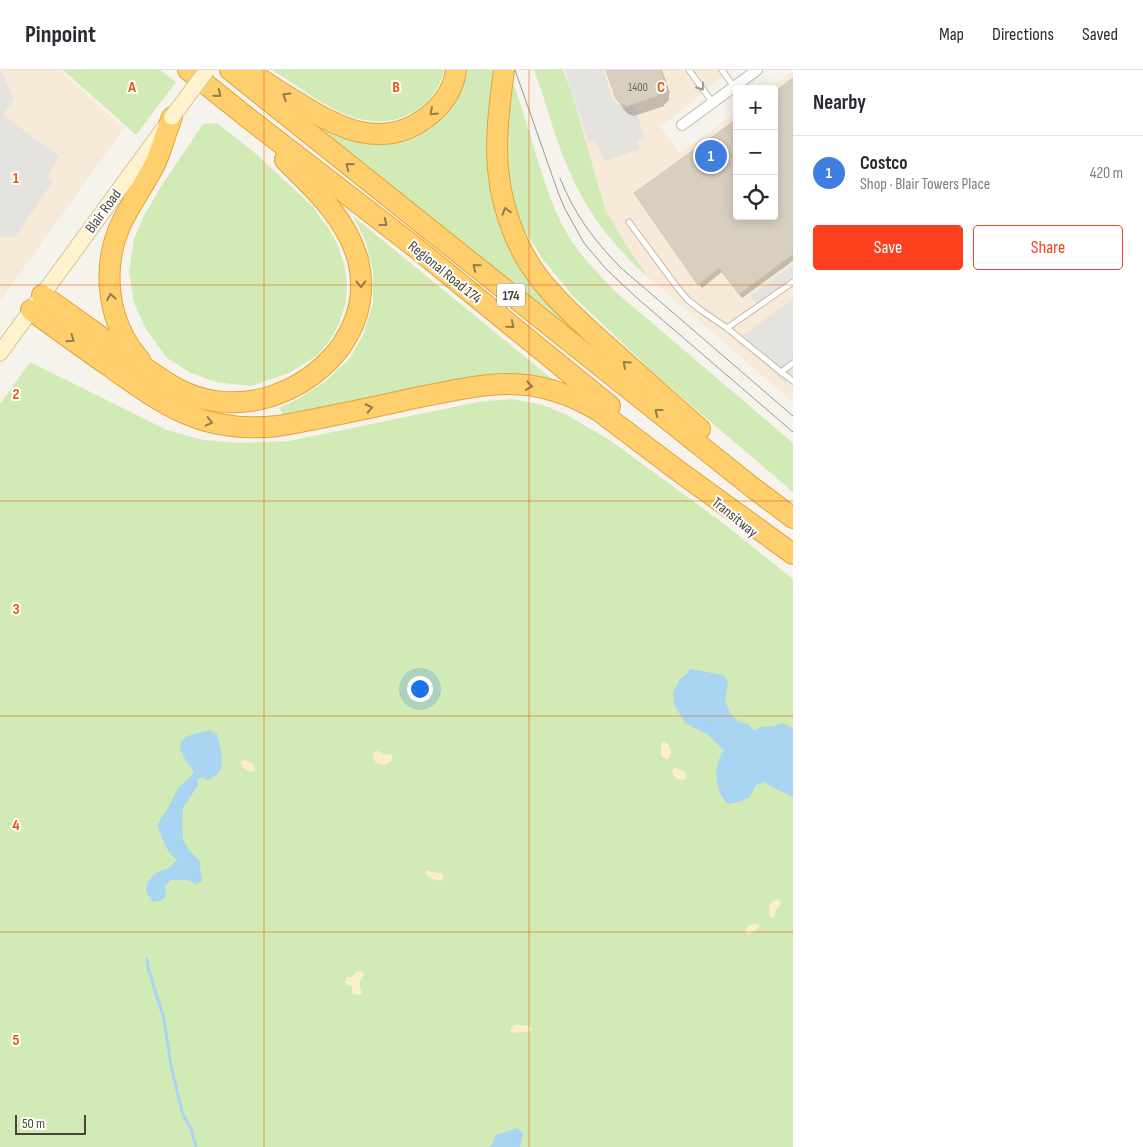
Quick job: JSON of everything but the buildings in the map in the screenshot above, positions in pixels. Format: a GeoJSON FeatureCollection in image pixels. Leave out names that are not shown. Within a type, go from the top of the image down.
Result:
{"type":"FeatureCollection","features":[{"type":"Feature","properties":{"kind":"highway","name":"Regional Road 174"},"geometry":{"type":"LineString","coordinates":[[188,70],[415,248],[570,375],[793,553]]}},
{"type":"Feature","properties":{"kind":"highway","name":"Regional Road 174"},"geometry":{"type":"LineString","coordinates":[[230,70],[793,518]]}},
{"type":"Feature","properties":{"kind":"highway"},"geometry":{"type":"LineString","coordinates":[[247,70],[302,106],[339,126],[361,132],[383,134],[405,130],[432,113],[445,98],[454,82],[456,70]]}},
{"type":"Feature","properties":{"kind":"highway"},"geometry":{"type":"LineString","coordinates":[[503,79],[497,143],[501,191],[516,239],[539,278],[592,333],[793,513]]}},
{"type":"Feature","properties":{"kind":"highway"},"geometry":{"type":"LineString","coordinates":[[149,370],[137,357],[127,341],[115,315],[109,284],[110,258],[120,226],[155,164],[172,117]]}},
{"type":"Feature","properties":{"kind":"highway"},"geometry":{"type":"LineString","coordinates":[[37,303],[117,349],[162,380],[183,392],[203,399],[240,403],[262,400],[293,388],[320,370],[343,344],[356,316],[361,292],[360,269],[354,248],[332,210],[252,128],[248,118]]}},
{"type":"Feature","properties":{"kind":"highway"},"geometry":{"type":"LineString","coordinates":[[37,303],[156,398],[188,415],[221,425],[244,427],[278,426],[472,387],[499,384],[520,385],[560,393],[587,404],[612,421],[793,553]]}},
{"type":"Feature","properties":{"kind":"main road","name":"Blair Road"},"geometry":{"type":"LineString","coordinates":[[0,353],[207,70]]}},
{"type":"Feature","properties":{"kind":"street"},"geometry":{"type":"LineString","coordinates":[[737,85],[757,70]]}},
{"type":"Feature","properties":{"kind":"street"},"geometry":{"type":"LineString","coordinates":[[682,125],[733,88]]}},
{"type":"Feature","properties":{"kind":"lane"},"geometry":{"type":"LineString","coordinates":[[689,70],[713,103]]}},
{"type":"Feature","properties":{"kind":"lane"},"geometry":{"type":"LineString","coordinates":[[722,70],[733,86]]}},
{"type":"Feature","properties":{"kind":"lane"},"geometry":{"type":"LineString","coordinates":[[629,222],[688,300],[727,328],[793,381]]}},
{"type":"Feature","properties":{"kind":"lane"},"geometry":{"type":"LineString","coordinates":[[727,328],[793,282]]}},
{"type":"Feature","properties":{"kind":"lane"},"geometry":{"type":"LineString","coordinates":[[781,372],[793,363]]}},
{"type":"Feature","properties":{"kind":"lane","name":"Transitway"},"geometry":{"type":"LineString","coordinates":[[677,470],[773,547]]}},
{"type":"Feature","properties":{"kind":"shaded area"},"geometry":{"type":"Polygon","coordinates":[[[0,70],[59,70],[124,128],[0,301],[0,70]]]}},
{"type":"Feature","properties":{"kind":"shaded area"},"geometry":{"type":"Polygon","coordinates":[[[0,70],[14,99],[3,115],[59,156],[48,176],[53,181],[15,237],[0,237],[0,70]]]}},
{"type":"Feature","properties":{"kind":"shaded area"},"geometry":{"type":"Polygon","coordinates":[[[564,70],[731,70],[660,127],[680,153],[733,115],[733,220],[778,220],[778,85],[774,85],[793,71],[793,402],[648,277],[605,209],[564,70]]]}},
{"type":"Feature","properties":{"kind":"shaded area"},"geometry":{"type":"Polygon","coordinates":[[[565,70],[603,70],[614,102],[625,109],[634,106],[645,138],[637,141],[640,149],[605,161],[595,140],[589,143],[565,70]]]}},
{"type":"Feature","properties":{"kind":"shaded area"},"geometry":{"type":"Polygon","coordinates":[[[793,264],[793,278],[757,305],[750,296],[793,264]]]}},
{"type":"Feature","properties":{"kind":"shaded area"},"geometry":{"type":"Polygon","coordinates":[[[793,299],[793,377],[785,383],[738,339],[793,299]]]}},
{"type":"Feature","properties":{"kind":"green space"},"geometry":{"type":"Polygon","coordinates":[[[63,70],[160,70],[176,82],[136,135],[63,70]]]}},
{"type":"Feature","properties":{"kind":"green space"},"geometry":{"type":"Polygon","coordinates":[[[272,70],[444,70],[435,93],[417,110],[397,119],[378,121],[359,119],[341,112],[323,103],[272,70]]]}},
{"type":"Feature","properties":{"kind":"green space"},"geometry":{"type":"Polygon","coordinates":[[[464,70],[497,70],[499,206],[599,344],[595,349],[324,132],[327,126],[394,139],[464,70]]]}},
{"type":"Feature","properties":{"kind":"green space"},"geometry":{"type":"Polygon","coordinates":[[[534,70],[563,70],[572,93],[605,209],[648,277],[608,236],[578,189],[558,143],[534,70]]]}},
{"type":"Feature","properties":{"kind":"green space"},"geometry":{"type":"Polygon","coordinates":[[[514,85],[553,205],[570,239],[618,294],[793,443],[793,492],[657,376],[572,295],[542,258],[521,224],[513,203],[505,152],[508,113],[514,85]]]}},
{"type":"Feature","properties":{"kind":"green space"},"geometry":{"type":"Polygon","coordinates":[[[217,123],[254,152],[312,206],[329,229],[338,246],[344,264],[347,284],[346,301],[340,321],[332,337],[318,355],[289,373],[251,386],[216,382],[191,373],[167,358],[146,329],[134,303],[129,271],[134,239],[144,216],[160,188],[203,124],[217,123]]]}},
{"type":"Feature","properties":{"kind":"green space"},"geometry":{"type":"Polygon","coordinates":[[[353,216],[563,387],[285,418],[279,408],[296,400],[326,381],[350,358],[362,337],[373,304],[373,271],[365,240],[353,216]]]}},
{"type":"Feature","properties":{"kind":"green space"},"geometry":{"type":"Polygon","coordinates":[[[30,362],[167,430],[203,440],[240,443],[289,441],[478,402],[512,399],[543,405],[567,415],[611,441],[723,523],[793,579],[793,1147],[0,1147],[0,404],[30,362]]]}},
{"type":"Feature","properties":{"kind":"sand"},"geometry":{"type":"Polygon","coordinates":[[[662,742],[666,742],[671,753],[669,758],[666,759],[661,754],[662,742]]]}},
{"type":"Feature","properties":{"kind":"sand"},"geometry":{"type":"Polygon","coordinates":[[[376,751],[384,755],[391,754],[393,758],[387,764],[377,764],[373,758],[373,753],[376,751]]]}},
{"type":"Feature","properties":{"kind":"sand"},"geometry":{"type":"Polygon","coordinates":[[[243,760],[252,764],[255,769],[253,772],[242,767],[240,763],[243,760]]]}},
{"type":"Feature","properties":{"kind":"sand"},"geometry":{"type":"Polygon","coordinates":[[[676,768],[684,771],[686,779],[678,779],[674,776],[672,772],[676,768]]]}},
{"type":"Feature","properties":{"kind":"sand"},"geometry":{"type":"Polygon","coordinates":[[[427,870],[443,874],[443,880],[436,880],[429,876],[425,873],[427,870]]]}},
{"type":"Feature","properties":{"kind":"sand"},"geometry":{"type":"Polygon","coordinates":[[[777,899],[780,900],[781,904],[773,918],[770,917],[769,905],[777,899]]]}},
{"type":"Feature","properties":{"kind":"sand"},"geometry":{"type":"Polygon","coordinates":[[[755,923],[759,925],[759,928],[750,934],[746,933],[745,928],[755,923]]]}},
{"type":"Feature","properties":{"kind":"sand"},"geometry":{"type":"Polygon","coordinates":[[[362,971],[364,974],[359,984],[362,994],[357,995],[352,993],[352,986],[345,982],[347,977],[352,977],[356,972],[362,971]]]}},
{"type":"Feature","properties":{"kind":"sand"},"geometry":{"type":"Polygon","coordinates":[[[514,1025],[526,1025],[532,1028],[532,1030],[527,1032],[511,1032],[514,1025]]]}},
{"type":"Feature","properties":{"kind":"water"},"geometry":{"type":"Polygon","coordinates":[[[690,669],[723,675],[728,681],[725,702],[731,714],[739,722],[748,724],[752,729],[756,730],[782,723],[793,728],[793,797],[764,782],[756,785],[750,797],[739,802],[728,804],[723,798],[718,785],[717,770],[720,756],[724,750],[707,734],[685,723],[675,706],[673,693],[680,679],[690,669]]]}},
{"type":"Feature","properties":{"kind":"water"},"geometry":{"type":"Polygon","coordinates":[[[209,730],[217,734],[222,755],[221,768],[214,777],[206,780],[203,777],[197,780],[198,785],[183,808],[182,823],[183,840],[189,850],[199,860],[202,881],[196,884],[187,880],[171,880],[165,886],[166,896],[162,900],[153,902],[146,891],[147,883],[154,874],[169,868],[177,860],[170,854],[157,825],[178,788],[194,773],[181,751],[180,745],[190,735],[209,730]]]}},
{"type":"Feature","properties":{"kind":"water"},"geometry":{"type":"Polygon","coordinates":[[[518,1128],[523,1134],[520,1147],[488,1147],[492,1145],[496,1135],[518,1128]]]}},
{"type":"Feature","properties":{"kind":"waterway"},"geometry":{"type":"LineString","coordinates":[[147,959],[164,1019],[171,1066],[183,1115],[191,1128],[196,1147]]}},
{"type":"Feature","properties":{"kind":"tram line"},"geometry":{"type":"LineString","coordinates":[[515,70],[559,195],[584,243],[606,269],[637,298],[793,432]]}},
{"type":"Feature","properties":{"kind":"tram line"},"geometry":{"type":"LineString","coordinates":[[560,178],[578,215],[620,267],[793,416]]}},
{"type":"Feature","properties":{"kind":"place","name":"Costco"},"geometry":{"type":"Point","coordinates":[711,156]}}]}
